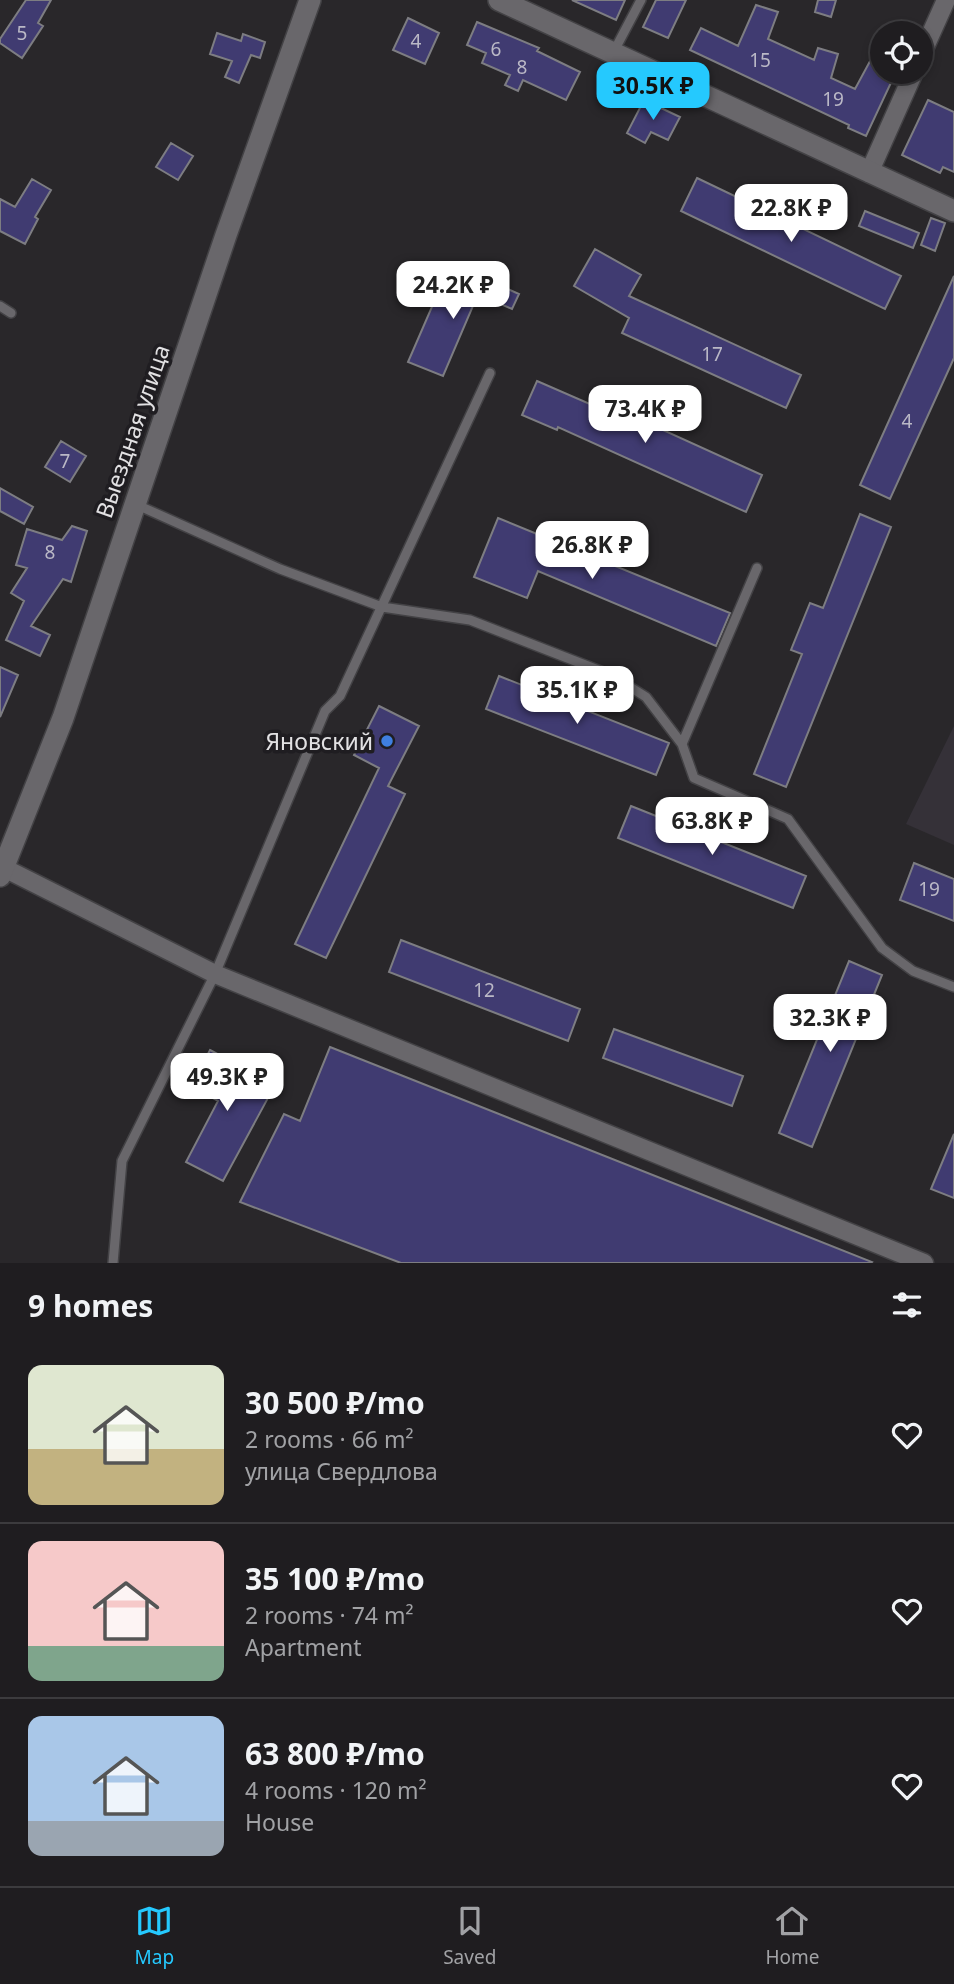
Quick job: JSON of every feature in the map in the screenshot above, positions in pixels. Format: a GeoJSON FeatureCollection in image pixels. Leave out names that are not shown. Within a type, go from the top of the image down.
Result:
{"type":"FeatureCollection","features":[{"type":"Feature","properties":{"kind":"street","name":"Выездная улица"},"geometry":{"type":"LineString","coordinates":[[2,872],[64,718],[135,503],[310,0]]}},
{"type":"Feature","properties":{"kind":"street"},"geometry":{"type":"LineString","coordinates":[[499,0],[954,211]]}},
{"type":"Feature","properties":{"kind":"street"},"geometry":{"type":"LineString","coordinates":[[933,29],[946,0]]}},
{"type":"Feature","properties":{"kind":"street"},"geometry":{"type":"LineString","coordinates":[[869,173],[909,84]]}},
{"type":"Feature","properties":{"kind":"street"},"geometry":{"type":"LineString","coordinates":[[2,872],[215,974],[924,1263]]}},
{"type":"Feature","properties":{"kind":"lane"},"geometry":{"type":"LineString","coordinates":[[613,53],[641,0]]}},
{"type":"Feature","properties":{"kind":"lane"},"geometry":{"type":"LineString","coordinates":[[0,306],[11,313]]}},
{"type":"Feature","properties":{"kind":"lane"},"geometry":{"type":"LineString","coordinates":[[113,1263],[122,1161],[215,974],[325,711],[340,696],[490,373]]}},
{"type":"Feature","properties":{"kind":"lane"},"geometry":{"type":"LineString","coordinates":[[135,503],[280,569],[382,607],[470,620],[611,675],[646,697],[682,744],[694,778],[788,820],[882,948],[913,971],[954,987]]}},
{"type":"Feature","properties":{"kind":"lane"},"geometry":{"type":"LineString","coordinates":[[682,744],[757,568]]}},
{"type":"Feature","properties":{"kind":"shaded area"},"geometry":{"type":"Polygon","coordinates":[[[954,726],[954,845],[906,824],[954,726]]]}},
{"type":"Feature","properties":{"kind":"building"},"geometry":{"type":"Polygon","coordinates":[[[26,0],[51,0],[38,23],[43,26],[22,58],[0,43],[0,39],[26,0]]]}},
{"type":"Feature","properties":{"kind":"building"},"geometry":{"type":"Polygon","coordinates":[[[572,0],[625,0],[616,20],[572,0]]]}},
{"type":"Feature","properties":{"kind":"building"},"geometry":{"type":"Polygon","coordinates":[[[656,0],[686,0],[668,38],[643,27],[656,0]]]}},
{"type":"Feature","properties":{"kind":"building"},"geometry":{"type":"Polygon","coordinates":[[[818,0],[836,0],[831,17],[815,12],[818,0]]]}},
{"type":"Feature","properties":{"kind":"building"},"geometry":{"type":"Polygon","coordinates":[[[756,5],[778,12],[768,39],[814,60],[818,48],[838,54],[831,78],[855,89],[870,61],[870,84],[890,84],[866,136],[848,128],[849,125],[690,50],[701,28],[738,46],[756,5]]]}},
{"type":"Feature","properties":{"kind":"building"},"geometry":{"type":"Polygon","coordinates":[[[408,18],[439,33],[425,64],[393,50],[408,18]]]}},
{"type":"Feature","properties":{"kind":"building"},"geometry":{"type":"Polygon","coordinates":[[[477,22],[539,48],[537,51],[580,72],[566,100],[523,80],[518,91],[505,85],[510,75],[482,63],[486,53],[467,45],[477,22]]]}},
{"type":"Feature","properties":{"kind":"building"},"geometry":{"type":"Polygon","coordinates":[[[217,33],[241,41],[243,34],[265,42],[260,58],[251,55],[239,83],[225,77],[232,61],[210,54],[217,33]]]}},
{"type":"Feature","properties":{"kind":"building"},"geometry":{"type":"Polygon","coordinates":[[[644,100],[680,117],[668,140],[651,132],[645,143],[627,133],[644,100]]]}},
{"type":"Feature","properties":{"kind":"building"},"geometry":{"type":"Polygon","coordinates":[[[928,100],[954,112],[954,172],[943,167],[940,173],[902,155],[928,100]]]}},
{"type":"Feature","properties":{"kind":"building"},"geometry":{"type":"Polygon","coordinates":[[[171,143],[193,156],[178,180],[156,167],[171,143]]]}},
{"type":"Feature","properties":{"kind":"building"},"geometry":{"type":"Polygon","coordinates":[[[697,178],[901,276],[885,309],[681,211],[697,178]]]}},
{"type":"Feature","properties":{"kind":"building"},"geometry":{"type":"Polygon","coordinates":[[[32,179],[51,190],[35,217],[38,219],[25,244],[0,231],[0,199],[15,207],[32,179]]]}},
{"type":"Feature","properties":{"kind":"building"},"geometry":{"type":"Polygon","coordinates":[[[865,211],[919,233],[913,248],[859,226],[865,211]]]}},
{"type":"Feature","properties":{"kind":"building"},"geometry":{"type":"Polygon","coordinates":[[[931,218],[945,223],[935,251],[921,245],[931,218]]]}},
{"type":"Feature","properties":{"kind":"building"},"geometry":{"type":"Polygon","coordinates":[[[595,249],[641,275],[629,296],[801,375],[786,408],[622,333],[629,318],[574,286],[595,249]]]}},
{"type":"Feature","properties":{"kind":"building"},"geometry":{"type":"Polygon","coordinates":[[[479,276],[519,294],[512,309],[478,294],[443,376],[408,362],[444,279],[473,291],[479,276]]]}},
{"type":"Feature","properties":{"kind":"building"},"geometry":{"type":"Polygon","coordinates":[[[954,276],[954,358],[890,499],[860,485],[954,276]]]}},
{"type":"Feature","properties":{"kind":"building"},"geometry":{"type":"Polygon","coordinates":[[[537,381],[592,405],[595,399],[762,475],[746,512],[558,427],[557,430],[522,415],[537,381]]]}},
{"type":"Feature","properties":{"kind":"building"},"geometry":{"type":"Polygon","coordinates":[[[61,441],[86,456],[70,482],[45,467],[61,441]]]}},
{"type":"Feature","properties":{"kind":"building"},"geometry":{"type":"Polygon","coordinates":[[[0,488],[33,507],[24,524],[0,511],[0,488]]]}},
{"type":"Feature","properties":{"kind":"building"},"geometry":{"type":"Polygon","coordinates":[[[860,514],[891,527],[786,787],[754,774],[802,654],[791,650],[810,603],[823,608],[860,514]]]}},
{"type":"Feature","properties":{"kind":"building"},"geometry":{"type":"Polygon","coordinates":[[[498,518],[730,613],[716,646],[538,571],[527,598],[474,577],[498,518]]]}},
{"type":"Feature","properties":{"kind":"building"},"geometry":{"type":"Polygon","coordinates":[[[72,526],[87,531],[71,582],[63,579],[31,626],[50,635],[40,656],[6,640],[24,601],[11,593],[27,568],[16,565],[27,529],[62,540],[72,526]]]}},
{"type":"Feature","properties":{"kind":"building"},"geometry":{"type":"Polygon","coordinates":[[[0,667],[18,675],[0,717],[0,667]]]}},
{"type":"Feature","properties":{"kind":"building"},"geometry":{"type":"Polygon","coordinates":[[[499,676],[669,743],[656,775],[486,709],[499,676]]]}},
{"type":"Feature","properties":{"kind":"building"},"geometry":{"type":"Polygon","coordinates":[[[379,706],[419,726],[388,786],[405,794],[326,958],[295,944],[379,768],[354,755],[379,706]]]}},
{"type":"Feature","properties":{"kind":"building"},"geometry":{"type":"Polygon","coordinates":[[[631,806],[806,876],[793,908],[618,838],[631,806]]]}},
{"type":"Feature","properties":{"kind":"building"},"geometry":{"type":"Polygon","coordinates":[[[914,863],[954,879],[954,921],[900,900],[914,863]]]}},
{"type":"Feature","properties":{"kind":"building"},"geometry":{"type":"Polygon","coordinates":[[[401,940],[580,1009],[568,1041],[389,972],[401,940]]]}},
{"type":"Feature","properties":{"kind":"building"},"geometry":{"type":"Polygon","coordinates":[[[849,961],[882,975],[812,1147],[779,1133],[849,961]]]}},
{"type":"Feature","properties":{"kind":"building"},"geometry":{"type":"Polygon","coordinates":[[[614,1029],[743,1076],[732,1106],[603,1058],[614,1029]]]}},
{"type":"Feature","properties":{"kind":"building"},"geometry":{"type":"Polygon","coordinates":[[[330,1047],[872,1262],[401,1263],[240,1202],[284,1114],[300,1121],[330,1047]]]}},
{"type":"Feature","properties":{"kind":"building"},"geometry":{"type":"Polygon","coordinates":[[[210,1050],[275,1085],[223,1181],[186,1162],[218,1101],[191,1086],[210,1050]]]}},
{"type":"Feature","properties":{"kind":"building"},"geometry":{"type":"Polygon","coordinates":[[[954,1134],[954,1198],[931,1189],[954,1134]]]}},
{"type":"Feature","properties":{"kind":"place","name":"Яновский"},"geometry":{"type":"Point","coordinates":[387,741]}}]}
